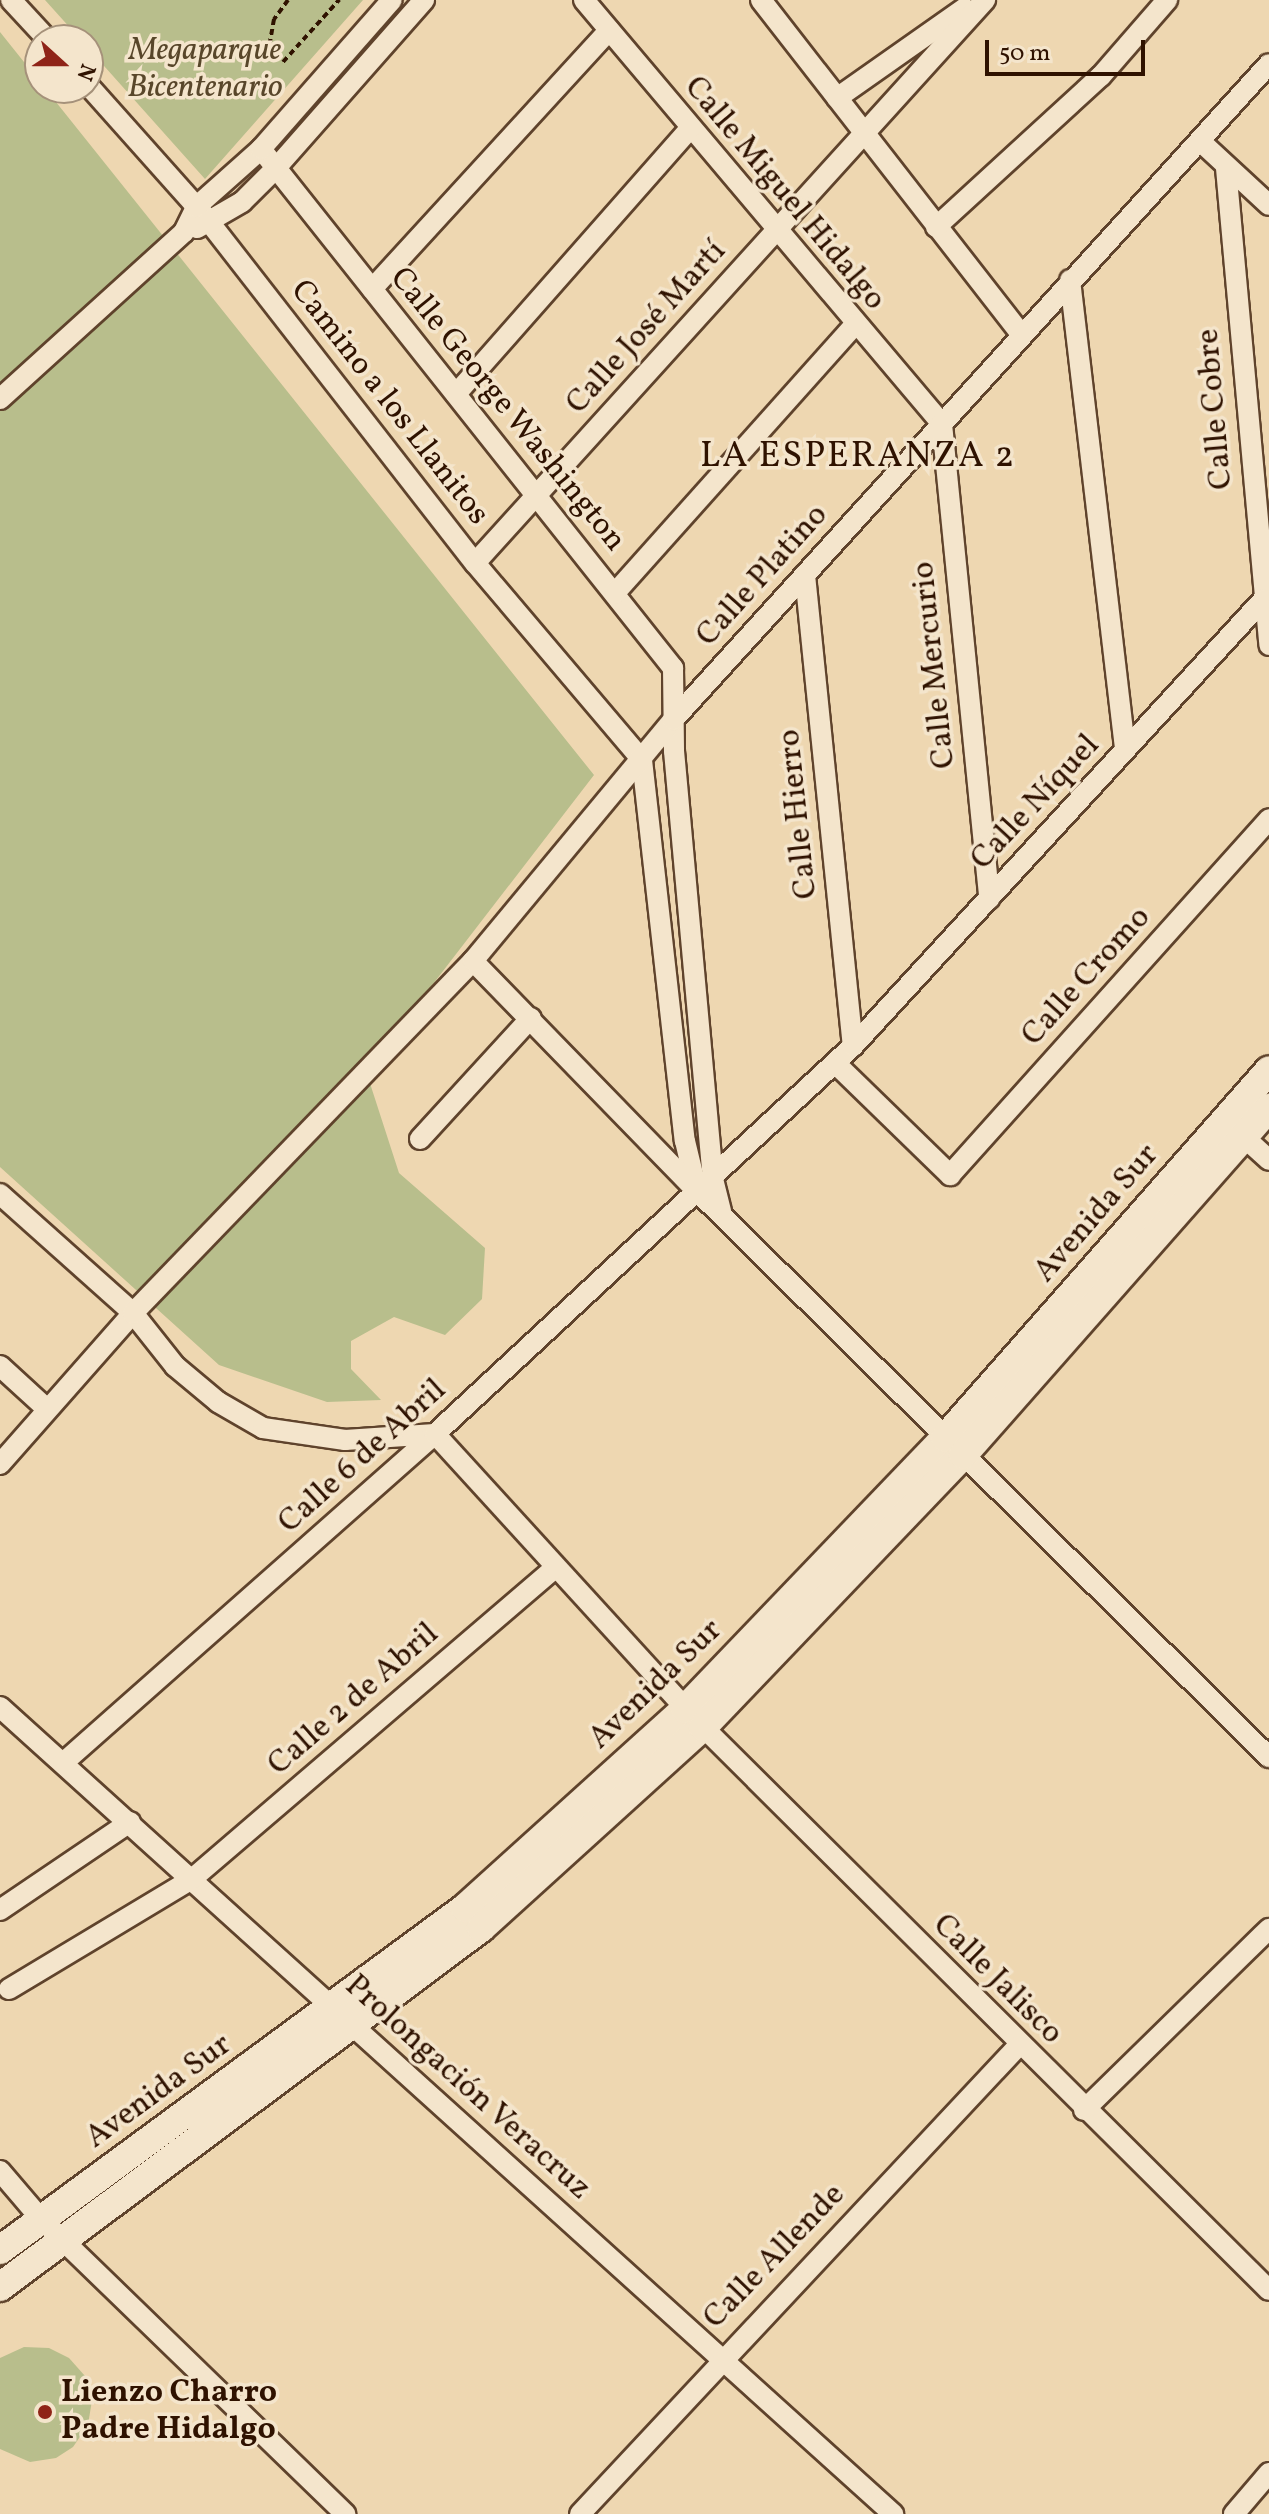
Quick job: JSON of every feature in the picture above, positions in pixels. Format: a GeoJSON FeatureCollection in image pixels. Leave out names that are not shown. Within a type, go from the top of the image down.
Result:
{"type":"FeatureCollection","features":[{"type":"Feature","properties":{"kind":"main road","name":"Avenida Sur"},"geometry":{"type":"LineString","coordinates":[[0,2250],[41,2219],[481,1928],[694,1718],[954,1446],[1235,1128],[1269,1071]]}},
{"type":"Feature","properties":{"kind":"main road","name":"Avenida Sur"},"geometry":{"type":"LineString","coordinates":[[1235,1128],[1269,1108]]}},
{"type":"Feature","properties":{"kind":"main road","name":"Avenida Sur"},"geometry":{"type":"LineString","coordinates":[[0,2287],[63,2241],[344,2018]]}},
{"type":"Feature","properties":{"kind":"street"},"geometry":{"type":"LineString","coordinates":[[11,0],[33,24]]}},
{"type":"Feature","properties":{"kind":"street"},"geometry":{"type":"LineString","coordinates":[[0,399],[184,232],[196,207],[261,149],[392,0]]}},
{"type":"Feature","properties":{"kind":"street"},"geometry":{"type":"LineString","coordinates":[[184,232],[211,224],[276,168],[424,0]]}},
{"type":"Feature","properties":{"kind":"street","name":"Calle Miguel Hidalgo"},"geometry":{"type":"LineString","coordinates":[[584,0],[855,325],[942,424]]}},
{"type":"Feature","properties":{"kind":"street"},"geometry":{"type":"LineString","coordinates":[[837,98],[977,0]]}},
{"type":"Feature","properties":{"kind":"street","name":"Calle José Martí"},"geometry":{"type":"LineString","coordinates":[[475,563],[862,131],[985,0]]}},
{"type":"Feature","properties":{"kind":"street"},"geometry":{"type":"LineString","coordinates":[[936,227],[1101,76],[1167,0]]}},
{"type":"Feature","properties":{"kind":"street"},"geometry":{"type":"LineString","coordinates":[[766,1],[862,131],[1020,333]]}},
{"type":"Feature","properties":{"kind":"street"},"geometry":{"type":"LineString","coordinates":[[372,289],[609,30]]}},
{"type":"Feature","properties":{"kind":"street","name":"Calle Platino"},"geometry":{"type":"LineString","coordinates":[[0,1464],[46,1408],[133,1313],[473,961],[673,720],[942,424],[1020,333],[1269,64]]}},
{"type":"Feature","properties":{"kind":"street","name":"Camino a los Llanitos"},"geometry":{"type":"LineString","coordinates":[[104,103],[211,224],[475,563],[642,760]]}},
{"type":"Feature","properties":{"kind":"street"},"geometry":{"type":"LineString","coordinates":[[456,394],[690,129]]}},
{"type":"Feature","properties":{"kind":"street"},"geometry":{"type":"LineString","coordinates":[[1200,141],[1269,205]]}},
{"type":"Feature","properties":{"kind":"street","name":"Calle George Washington"},"geometry":{"type":"LineString","coordinates":[[261,149],[673,668],[674,751],[705,1185]]}},
{"type":"Feature","properties":{"kind":"street","name":"Calle Cobre"},"geometry":{"type":"LineString","coordinates":[[1226,168],[1269,645]]}},
{"type":"Feature","properties":{"kind":"street"},"geometry":{"type":"LineString","coordinates":[[1070,280],[1125,750]]}},
{"type":"Feature","properties":{"kind":"street"},"geometry":{"type":"LineString","coordinates":[[615,593],[855,325]]}},
{"type":"Feature","properties":{"kind":"street","name":"Calle Mercurio"},"geometry":{"type":"LineString","coordinates":[[942,424],[989,899]]}},
{"type":"Feature","properties":{"kind":"street","name":"Calle Hierro"},"geometry":{"type":"LineString","coordinates":[[805,575],[853,1046]]}},
{"type":"Feature","properties":{"kind":"street","name":"Calle Níquel"},"geometry":{"type":"LineString","coordinates":[[835,1063],[1263,600]]}},
{"type":"Feature","properties":{"kind":"street"},"geometry":{"type":"LineString","coordinates":[[642,760],[685,1141],[721,1211],[1269,1757]]}},
{"type":"Feature","properties":{"kind":"street","name":"Calle Cromo"},"geometry":{"type":"LineString","coordinates":[[835,1063],[950,1175],[1269,819]]}},
{"type":"Feature","properties":{"kind":"street"},"geometry":{"type":"LineString","coordinates":[[473,961],[658,1149],[705,1185]]}},
{"type":"Feature","properties":{"kind":"street"},"geometry":{"type":"LineString","coordinates":[[420,1139],[531,1018]]}},
{"type":"Feature","properties":{"kind":"street","name":"Calle 6 de Abril"},"geometry":{"type":"LineString","coordinates":[[63,1763],[435,1434],[835,1063]]}},
{"type":"Feature","properties":{"kind":"street"},"geometry":{"type":"LineString","coordinates":[[1235,1128],[1269,1160]]}},
{"type":"Feature","properties":{"kind":"street"},"geometry":{"type":"LineString","coordinates":[[658,1149],[685,1141]]}},
{"type":"Feature","properties":{"kind":"street"},"geometry":{"type":"LineString","coordinates":[[0,1194],[133,1313],[175,1366],[218,1402],[263,1428],[345,1440],[435,1434]]}},
{"type":"Feature","properties":{"kind":"street"},"geometry":{"type":"LineString","coordinates":[[0,1366],[46,1408]]}},
{"type":"Feature","properties":{"kind":"street","name":"Calle Jalisco"},"geometry":{"type":"LineString","coordinates":[[435,1434],[694,1718],[1084,2110],[1269,2290]]}},
{"type":"Feature","properties":{"kind":"street","name":"Calle 2 de Abril"},"geometry":{"type":"LineString","coordinates":[[9,1989],[192,1879],[556,1567]]}},
{"type":"Feature","properties":{"kind":"street","name":"Prolongación Veracruz"},"geometry":{"type":"LineString","coordinates":[[0,1707],[893,2514]]}},
{"type":"Feature","properties":{"kind":"street"},"geometry":{"type":"LineString","coordinates":[[0,1910],[130,1822]]}},
{"type":"Feature","properties":{"kind":"street"},"geometry":{"type":"LineString","coordinates":[[1084,2110],[1269,1929]]}},
{"type":"Feature","properties":{"kind":"street","name":"Calle Allende"},"geometry":{"type":"LineString","coordinates":[[580,2514],[720,2358],[1019,2045]]}},
{"type":"Feature","properties":{"kind":"street"},"geometry":{"type":"LineString","coordinates":[[0,2171],[41,2219],[331,2509]]}},
{"type":"Feature","properties":{"kind":"street"},"geometry":{"type":"LineString","coordinates":[[1234,2514],[1269,2473]]}},
{"type":"Feature","properties":{"kind":"path"},"geometry":{"type":"LineString","coordinates":[[288,0],[274,19],[269,48],[283,62],[339,0]]}},
{"type":"Feature","properties":{"kind":"green space","name":"Megaparque Bicentenario"},"geometry":{"type":"Polygon","coordinates":[[[45,0],[363,0],[205,179],[104,66],[104,24],[67,24],[45,0]]]}},
{"type":"Feature","properties":{"kind":"green space"},"geometry":{"type":"Polygon","coordinates":[[[0,32],[24,62],[24,104],[58,104],[594,775],[366,1071],[399,1173],[485,1248],[482,1299],[445,1335],[394,1317],[351,1341],[351,1369],[381,1400],[327,1402],[219,1365],[0,1167],[0,32]]]}},
{"type":"Feature","properties":{"kind":"green space","name":"Lienzo Charro Padre Hidalgo"},"geometry":{"type":"Polygon","coordinates":[[[24,2347],[49,2348],[69,2358],[85,2376],[92,2400],[88,2425],[73,2447],[56,2458],[30,2462],[0,2449],[0,2358],[24,2347]]]}},
{"type":"Feature","properties":{"kind":"place","name":"Lienzo Charro Padre Hidalgo"},"geometry":{"type":"Point","coordinates":[45,2412]}},
{"type":"Feature","properties":{"kind":"district","name":"LA ESPERANZA 2"},"geometry":{"type":"Point","coordinates":[858,458]}}]}
